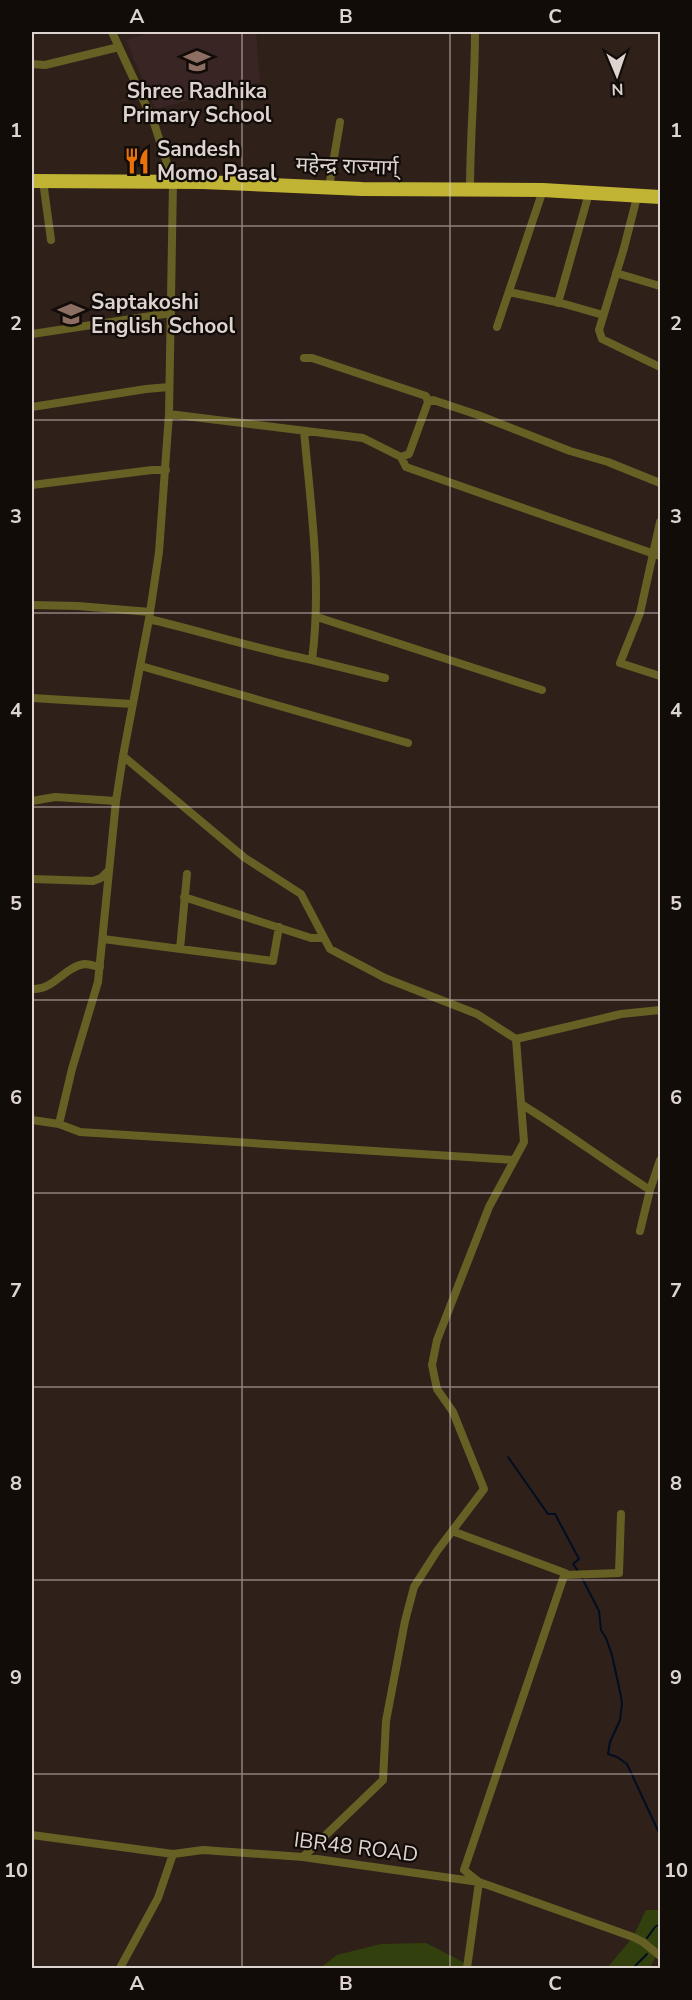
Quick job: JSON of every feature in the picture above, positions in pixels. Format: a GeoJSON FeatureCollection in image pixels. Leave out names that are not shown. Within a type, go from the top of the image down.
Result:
{"type":"FeatureCollection","features":[{"type":"Feature","properties":{"kind":"highway","name":"महेन्द्र राज्मार्ग्"},"geometry":{"type":"LineString","coordinates":[[37,181],[543,190],[660,197]]}},
{"type":"Feature","properties":{"kind":"street"},"geometry":{"type":"LineString","coordinates":[[59,1124],[98,982],[116,801],[150,616],[159,552],[169,414],[173,182],[154,123],[112,32]]}},
{"type":"Feature","properties":{"kind":"street"},"geometry":{"type":"LineString","coordinates":[[470,190],[475,32]]}},
{"type":"Feature","properties":{"kind":"street"},"geometry":{"type":"LineString","coordinates":[[32,64],[45,65],[119,47]]}},
{"type":"Feature","properties":{"kind":"street"},"geometry":{"type":"LineString","coordinates":[[330,187],[340,122]]}},
{"type":"Feature","properties":{"kind":"street"},"geometry":{"type":"LineString","coordinates":[[37,181],[51,240]]}},
{"type":"Feature","properties":{"kind":"street"},"geometry":{"type":"LineString","coordinates":[[497,327],[543,190]]}},
{"type":"Feature","properties":{"kind":"street"},"geometry":{"type":"LineString","coordinates":[[558,303],[589,193]]}},
{"type":"Feature","properties":{"kind":"street"},"geometry":{"type":"LineString","coordinates":[[637,197],[599,330],[602,339],[660,367]]}},
{"type":"Feature","properties":{"kind":"street"},"geometry":{"type":"LineString","coordinates":[[616,273],[660,286]]}},
{"type":"Feature","properties":{"kind":"street"},"geometry":{"type":"LineString","coordinates":[[509,292],[603,315]]}},
{"type":"Feature","properties":{"kind":"street"},"geometry":{"type":"LineString","coordinates":[[32,334],[171,313]]}},
{"type":"Feature","properties":{"kind":"street"},"geometry":{"type":"LineString","coordinates":[[304,358],[312,358],[426,396],[428,402],[409,454],[401,457]]}},
{"type":"Feature","properties":{"kind":"street"},"geometry":{"type":"LineString","coordinates":[[32,407],[169,387]]}},
{"type":"Feature","properties":{"kind":"street"},"geometry":{"type":"LineString","coordinates":[[428,402],[433,400],[478,415],[660,483]]}},
{"type":"Feature","properties":{"kind":"street"},"geometry":{"type":"LineString","coordinates":[[169,414],[363,438],[401,457],[406,467],[657,554]]}},
{"type":"Feature","properties":{"kind":"street"},"geometry":{"type":"LineString","coordinates":[[304,431],[313,512],[317,617],[312,660]]}},
{"type":"Feature","properties":{"kind":"street"},"geometry":{"type":"LineString","coordinates":[[32,485],[166,470]]}},
{"type":"Feature","properties":{"kind":"street"},"geometry":{"type":"LineString","coordinates":[[660,522],[657,554],[640,613],[620,663],[660,676]]}},
{"type":"Feature","properties":{"kind":"street"},"geometry":{"type":"LineString","coordinates":[[32,605],[78,606],[150,616],[240,645],[385,678]]}},
{"type":"Feature","properties":{"kind":"street"},"geometry":{"type":"LineString","coordinates":[[317,617],[542,690]]}},
{"type":"Feature","properties":{"kind":"street"},"geometry":{"type":"LineString","coordinates":[[141,666],[408,743]]}},
{"type":"Feature","properties":{"kind":"street"},"geometry":{"type":"LineString","coordinates":[[32,698],[132,704]]}},
{"type":"Feature","properties":{"kind":"street"},"geometry":{"type":"LineString","coordinates":[[123,756],[245,858],[301,894],[330,949],[385,978],[477,1014],[516,1039],[621,1014],[660,1010]]}},
{"type":"Feature","properties":{"kind":"street"},"geometry":{"type":"LineString","coordinates":[[32,801],[56,797],[116,801]]}},
{"type":"Feature","properties":{"kind":"street"},"geometry":{"type":"LineString","coordinates":[[32,879],[93,881],[101,878],[109,870]]}},
{"type":"Feature","properties":{"kind":"street"},"geometry":{"type":"LineString","coordinates":[[180,949],[187,873]]}},
{"type":"Feature","properties":{"kind":"street"},"geometry":{"type":"LineString","coordinates":[[184,897],[311,938],[324,938]]}},
{"type":"Feature","properties":{"kind":"street"},"geometry":{"type":"LineString","coordinates":[[103,939],[273,961],[279,927]]}},
{"type":"Feature","properties":{"kind":"street"},"geometry":{"type":"LineString","coordinates":[[32,989],[36,990],[50,985],[83,964],[100,967]]}},
{"type":"Feature","properties":{"kind":"street"},"geometry":{"type":"LineString","coordinates":[[303,1857],[383,1780],[386,1721],[405,1621],[414,1587],[422,1572],[484,1490],[453,1412],[437,1389],[432,1365],[437,1340],[489,1207],[524,1142],[516,1039]]}},
{"type":"Feature","properties":{"kind":"street"},"geometry":{"type":"LineString","coordinates":[[521,1104],[567,1132],[605,1161],[650,1190]]}},
{"type":"Feature","properties":{"kind":"street"},"geometry":{"type":"LineString","coordinates":[[32,1119],[59,1124],[80,1132],[111,1135],[514,1160]]}},
{"type":"Feature","properties":{"kind":"street"},"geometry":{"type":"LineString","coordinates":[[640,1231],[660,1160]]}},
{"type":"Feature","properties":{"kind":"street"},"geometry":{"type":"LineString","coordinates":[[453,1531],[565,1573],[565,1575],[619,1573],[621,1514]]}},
{"type":"Feature","properties":{"kind":"street"},"geometry":{"type":"LineString","coordinates":[[467,1968],[479,1882],[464,1870],[565,1575]]}},
{"type":"Feature","properties":{"kind":"street","name":"IBR48 ROAD"},"geometry":{"type":"LineString","coordinates":[[32,1835],[173,1854],[203,1850],[303,1857],[479,1882],[633,1937],[660,1956]]}},
{"type":"Feature","properties":{"kind":"street"},"geometry":{"type":"LineString","coordinates":[[120,1968],[158,1898],[173,1854]]}},
{"type":"Feature","properties":{"kind":"shaded area","name":"Shree Radhika Primary School"},"geometry":{"type":"Polygon","coordinates":[[[151,32],[256,32],[260,82],[155,109],[126,40],[151,32]]]}},
{"type":"Feature","properties":{"kind":"green space"},"geometry":{"type":"Polygon","coordinates":[[[646,1910],[660,1910],[660,1948],[650,1968],[607,1968],[633,1937],[646,1910]]]}},
{"type":"Feature","properties":{"kind":"green space"},"geometry":{"type":"Polygon","coordinates":[[[426,1943],[467,1964],[467,1968],[320,1968],[337,1955],[381,1944],[426,1943]]]}},
{"type":"Feature","properties":{"kind":"waterway"},"geometry":{"type":"LineString","coordinates":[[508,1457],[548,1514],[555,1514],[579,1559],[573,1564],[578,1571]]}},
{"type":"Feature","properties":{"kind":"waterway"},"geometry":{"type":"LineString","coordinates":[[581,1576],[599,1611],[601,1630],[612,1655],[622,1703],[620,1720],[610,1742],[608,1754],[627,1764],[660,1835]]}},
{"type":"Feature","properties":{"kind":"waterway"},"geometry":{"type":"LineString","coordinates":[[647,1938],[660,1924]]}},
{"type":"Feature","properties":{"kind":"waterway"},"geometry":{"type":"LineString","coordinates":[[633,1968],[647,1954]]}},
{"type":"Feature","properties":{"kind":"place","name":"Shree Radhika Primary School"},"geometry":{"type":"Point","coordinates":[197,61]}},
{"type":"Feature","properties":{"kind":"place","name":"Sandesh Momo Pasal"},"geometry":{"type":"Point","coordinates":[137,161]}},
{"type":"Feature","properties":{"kind":"place","name":"Saptakoshi English School"},"geometry":{"type":"Point","coordinates":[71,314]}}]}
